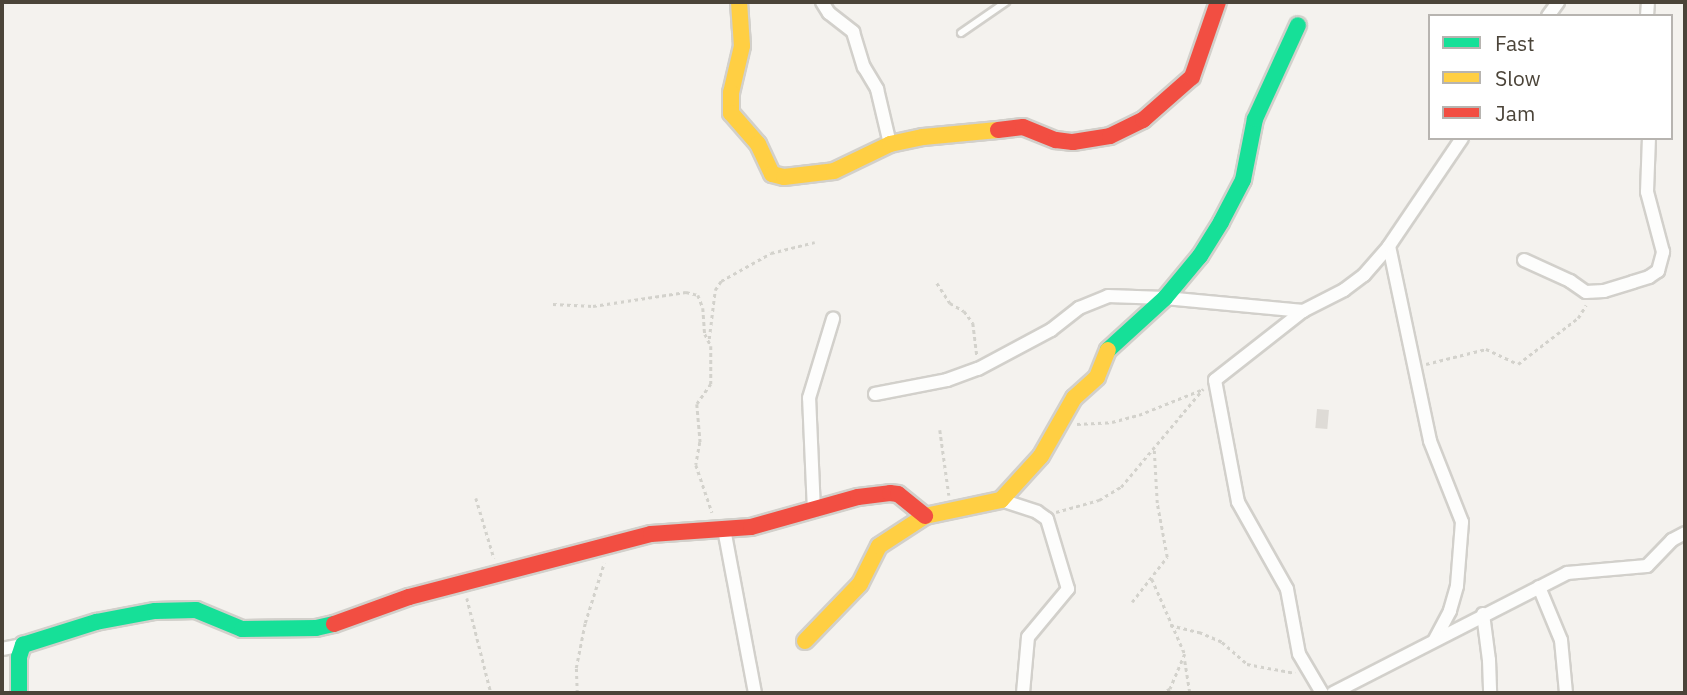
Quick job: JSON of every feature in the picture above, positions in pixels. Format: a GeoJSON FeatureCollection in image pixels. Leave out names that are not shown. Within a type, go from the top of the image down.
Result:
{"type":"FeatureCollection","features":[{"type":"Feature","properties":{"kind":"street"},"geometry":{"type":"LineString","coordinates":[[739,2],[742,46],[731,93],[731,113],[758,144],[772,174],[784,177],[834,171],[890,144],[923,137],[966,135],[1012,128],[1035,129],[1056,140],[1073,142],[1110,136],[1143,120],[1192,77],[1218,2]]}},
{"type":"Feature","properties":{"kind":"street"},"geometry":{"type":"LineString","coordinates":[[822,2],[829,13],[853,32],[864,67],[877,89],[890,144]]}},
{"type":"Feature","properties":{"kind":"street"},"geometry":{"type":"LineString","coordinates":[[805,641],[860,584],[879,546],[925,516],[951,509],[990,505],[1001,500],[1041,456],[1060,427],[1074,398],[1097,377],[1106,352],[1165,298],[1200,256],[1243,180],[1255,119],[1298,25]]}},
{"type":"Feature","properties":{"kind":"street"},"geometry":{"type":"LineString","coordinates":[[1322,693],[1295,642],[1287,589],[1238,502],[1215,384],[1228,367],[1303,311],[1344,290],[1364,275],[1389,246],[1461,140]]}},
{"type":"Feature","properties":{"kind":"street"},"geometry":{"type":"LineString","coordinates":[[1524,260],[1570,281],[1581,291],[1591,292],[1649,277],[1662,262],[1663,252],[1647,192],[1649,140]]}},
{"type":"Feature","properties":{"kind":"street"},"geometry":{"type":"LineString","coordinates":[[1389,246],[1430,441],[1462,522],[1457,586],[1450,611],[1435,639]]}},
{"type":"Feature","properties":{"kind":"street"},"geometry":{"type":"LineString","coordinates":[[875,394],[947,380],[978,369],[1051,330],[1097,298],[1165,298],[1303,311]]}},
{"type":"Feature","properties":{"kind":"street"},"geometry":{"type":"LineString","coordinates":[[814,511],[809,398],[833,319]]}},
{"type":"Feature","properties":{"kind":"street"},"geometry":{"type":"LineString","coordinates":[[2,649],[96,622],[177,608],[196,610],[242,629],[316,628],[341,623],[409,597],[498,572],[651,534],[762,525],[858,497],[895,493],[925,516]]}},
{"type":"Feature","properties":{"kind":"street"},"geometry":{"type":"LineString","coordinates":[[1001,500],[1043,514],[1051,527],[1068,591],[1031,629],[1023,693]]}},
{"type":"Feature","properties":{"kind":"street"},"geometry":{"type":"LineString","coordinates":[[720,529],[755,693]]}},
{"type":"Feature","properties":{"kind":"street"},"geometry":{"type":"LineString","coordinates":[[1333,693],[1483,614],[1576,571],[1647,566],[1672,540],[1685,533]]}},
{"type":"Feature","properties":{"kind":"street"},"geometry":{"type":"LineString","coordinates":[[1539,587],[1561,640],[1566,693]]}},
{"type":"Feature","properties":{"kind":"street"},"geometry":{"type":"LineString","coordinates":[[1483,614],[1490,693]]}},
{"type":"Feature","properties":{"kind":"street"},"geometry":{"type":"LineString","coordinates":[[19,693],[19,657],[23,645]]}},
{"type":"Feature","properties":{"kind":"lane"},"geometry":{"type":"LineString","coordinates":[[961,33],[1006,2]]}},
{"type":"Feature","properties":{"kind":"path"},"geometry":{"type":"LineString","coordinates":[[720,529],[701,487],[696,464],[700,443],[697,404],[710,388],[709,342],[715,290],[721,281],[771,253],[815,242]]}},
{"type":"Feature","properties":{"kind":"path"},"geometry":{"type":"LineString","coordinates":[[936,283],[950,303],[964,312],[973,323],[978,369]]}},
{"type":"Feature","properties":{"kind":"path"},"geometry":{"type":"LineString","coordinates":[[553,304],[593,306],[686,292],[695,294],[701,300],[709,342]]}},
{"type":"Feature","properties":{"kind":"path"},"geometry":{"type":"LineString","coordinates":[[1413,360],[1430,364],[1486,349],[1518,364],[1578,318],[1591,292]]}},
{"type":"Feature","properties":{"kind":"path"},"geometry":{"type":"LineString","coordinates":[[1043,514],[1078,507],[1121,487],[1203,389],[1139,415],[1060,427]]}},
{"type":"Feature","properties":{"kind":"path"},"geometry":{"type":"LineString","coordinates":[[940,430],[951,509]]}},
{"type":"Feature","properties":{"kind":"path"},"geometry":{"type":"LineString","coordinates":[[1132,602],[1162,567],[1167,547],[1157,503],[1154,449]]}},
{"type":"Feature","properties":{"kind":"path"},"geometry":{"type":"LineString","coordinates":[[476,498],[498,572]]}},
{"type":"Feature","properties":{"kind":"path"},"geometry":{"type":"LineString","coordinates":[[577,693],[576,668],[585,623],[598,576],[612,544]]}},
{"type":"Feature","properties":{"kind":"path"},"geometry":{"type":"LineString","coordinates":[[1152,579],[1184,657],[1190,693]]}},
{"type":"Feature","properties":{"kind":"path"},"geometry":{"type":"LineString","coordinates":[[463,583],[491,693]]}},
{"type":"Feature","properties":{"kind":"path"},"geometry":{"type":"LineString","coordinates":[[1170,625],[1199,632],[1222,642],[1247,664],[1312,677]]}},
{"type":"Feature","properties":{"kind":"path"},"geometry":{"type":"LineString","coordinates":[[1164,693],[1170,689],[1184,657]]}},
{"type":"Feature","properties":{"kind":"building"},"geometry":{"type":"Polygon","coordinates":[[[1317,409],[1329,410],[1327,429],[1315,428],[1317,409]]]}},
{"type":"Feature","properties":{"kind":"traffic: fast"},"geometry":{"type":"LineString","coordinates":[[1108,350],[1165,298],[1200,256],[1221,222],[1243,180],[1255,119],[1298,25]]}},
{"type":"Feature","properties":{"kind":"traffic: fast"},"geometry":{"type":"LineString","coordinates":[[19,693],[19,657],[23,645],[96,622],[155,611],[196,610],[242,629],[316,628],[334,624]]}},
{"type":"Feature","properties":{"kind":"traffic: slow"},"geometry":{"type":"LineString","coordinates":[[739,2],[742,46],[731,93],[731,113],[758,144],[772,174],[784,177],[834,171],[890,144],[923,137],[998,130]]}},
{"type":"Feature","properties":{"kind":"traffic: slow"},"geometry":{"type":"LineString","coordinates":[[805,641],[860,584],[879,546],[925,516],[1001,500],[1041,456],[1074,398],[1097,377],[1108,350]]}},
{"type":"Feature","properties":{"kind":"traffic: jam"},"geometry":{"type":"LineString","coordinates":[[998,130],[1023,127],[1056,140],[1073,142],[1110,136],[1143,120],[1192,77],[1218,2]]}},
{"type":"Feature","properties":{"kind":"traffic: jam"},"geometry":{"type":"LineString","coordinates":[[334,624],[409,597],[651,534],[751,527],[858,497],[890,493],[898,494],[925,516]]}}]}
